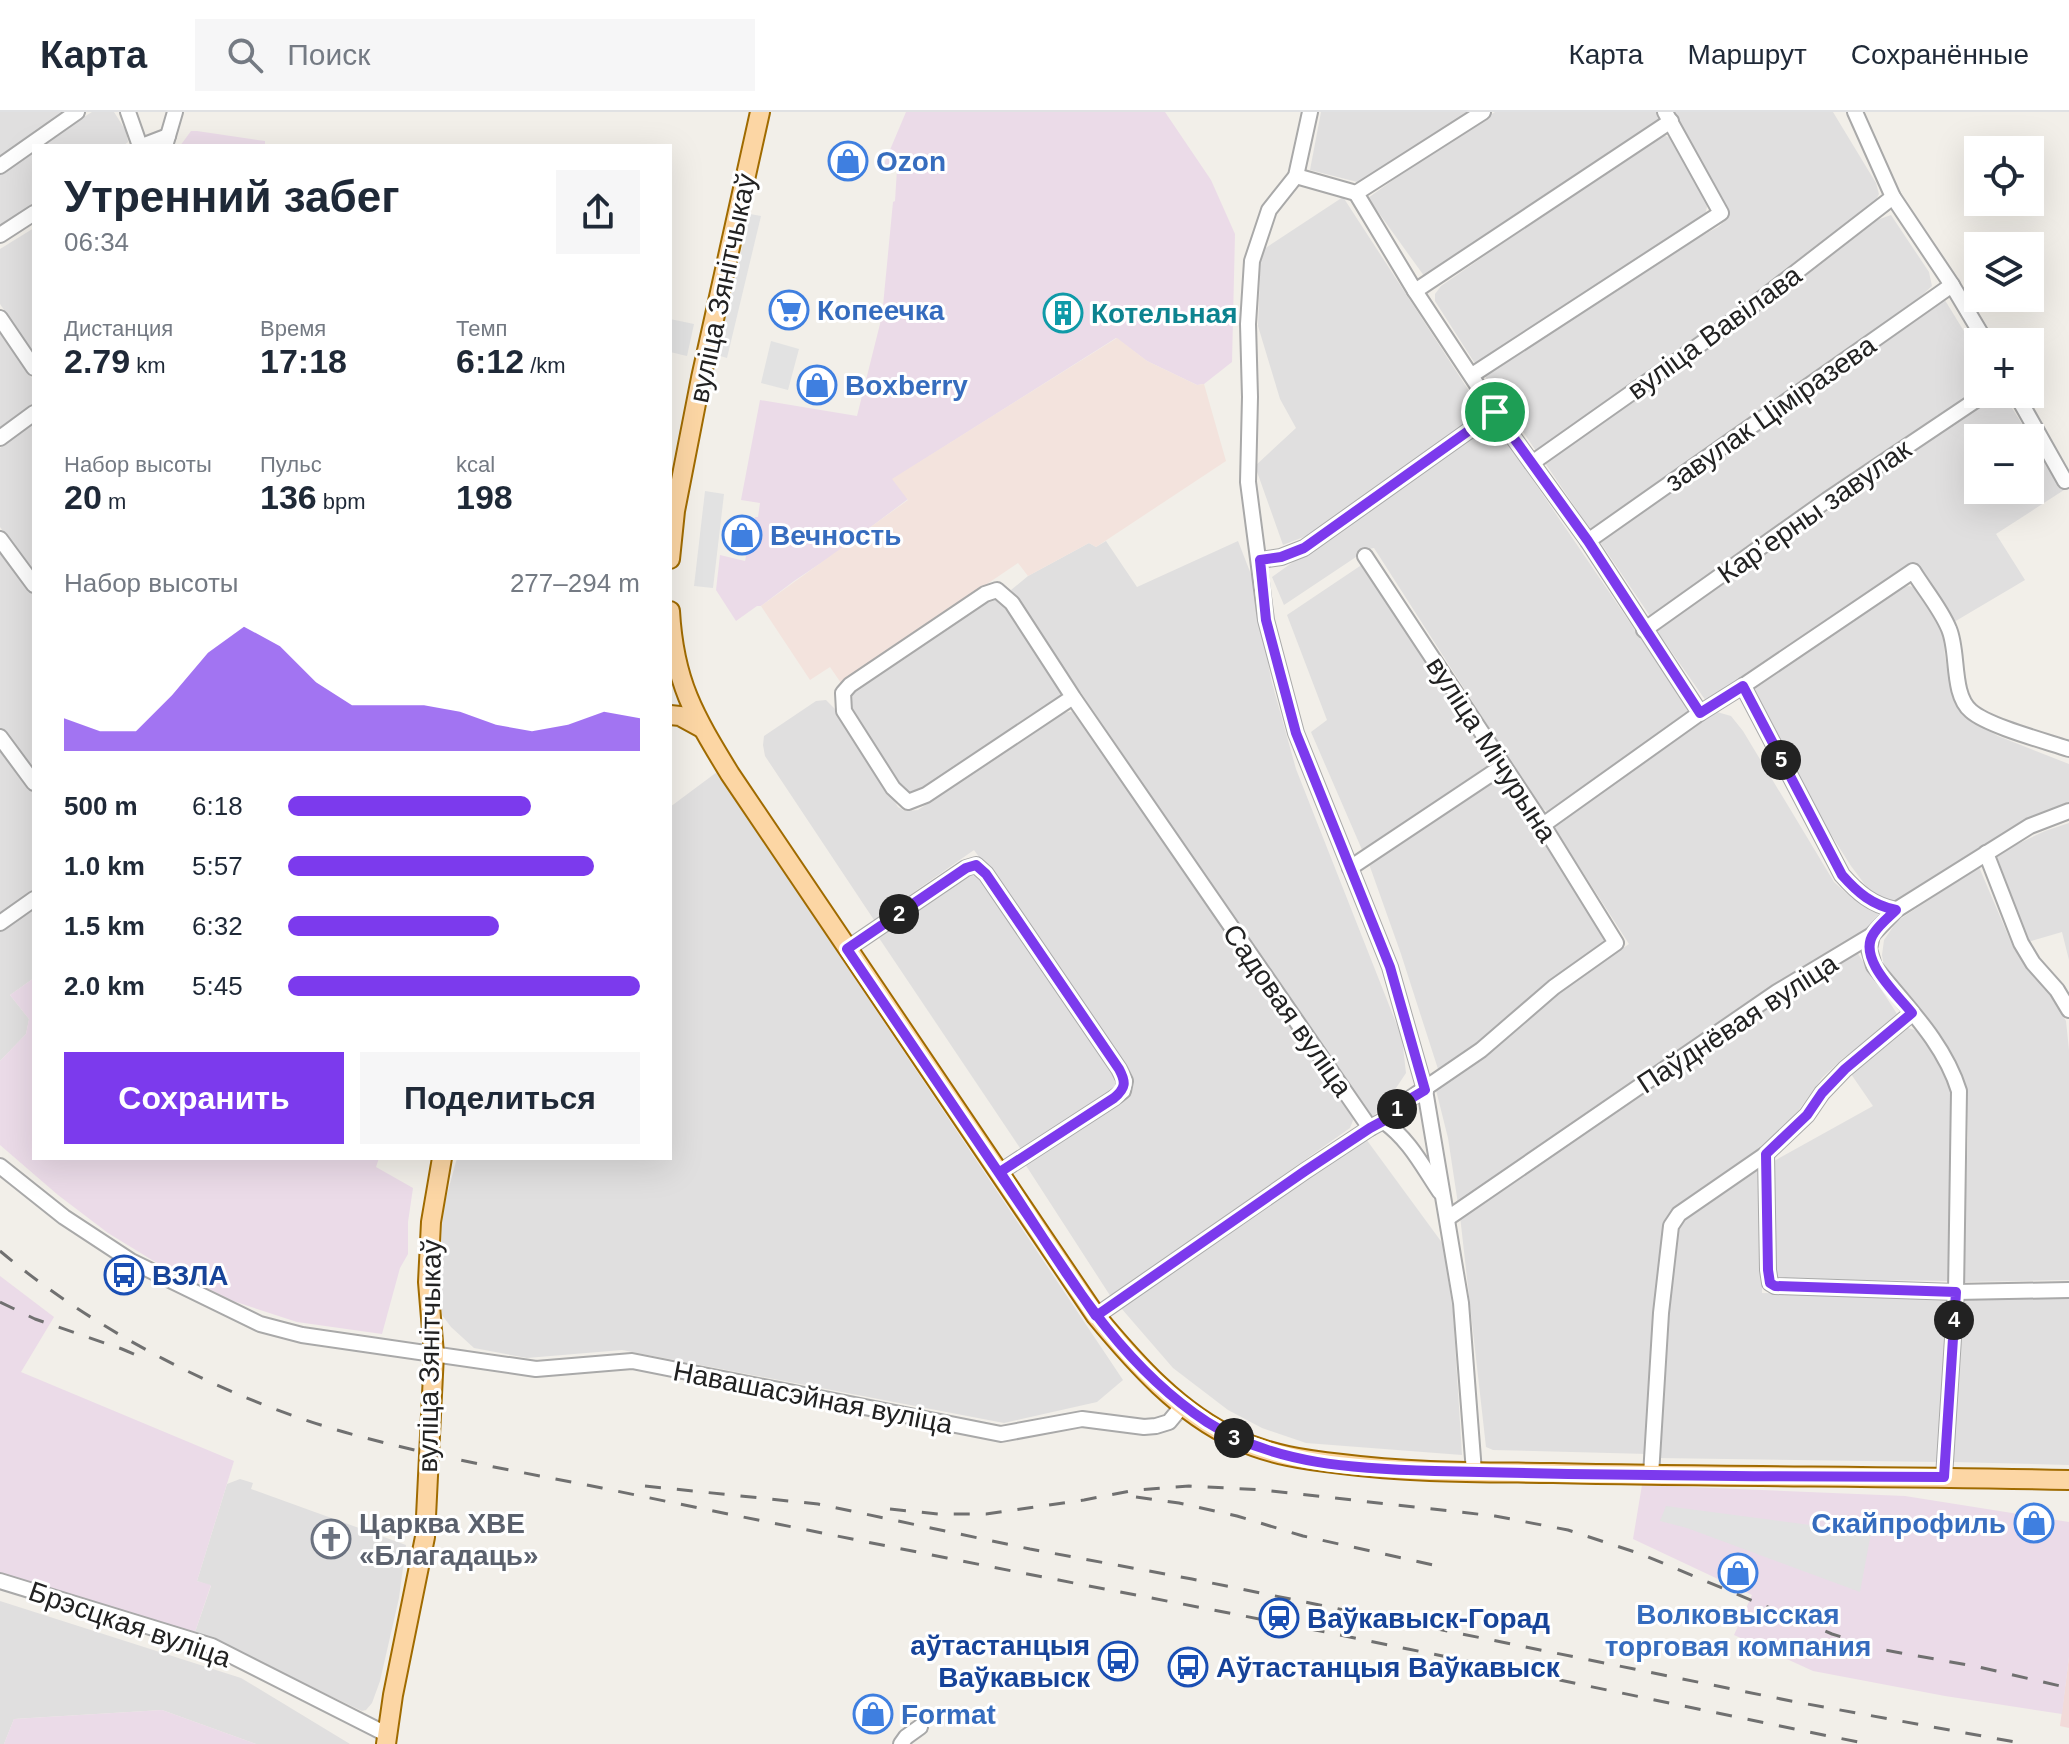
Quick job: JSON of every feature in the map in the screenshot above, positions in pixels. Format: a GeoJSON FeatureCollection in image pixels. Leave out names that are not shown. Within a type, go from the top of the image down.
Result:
{"type":"FeatureCollection","features":[{"type":"Feature","properties":{"kind":"main road","name":"вуліца Зянітчыкаў"},"geometry":{"type":"LineString","coordinates":[[672,540],[701,378],[760,112]]}},
{"type":"Feature","properties":{"kind":"main road"},"geometry":{"type":"LineString","coordinates":[[672,642],[677,688],[730,774],[1096,1316],[1129,1355],[1183,1405],[1235,1439],[1296,1459],[1385,1469],[2069,1480]]}},
{"type":"Feature","properties":{"kind":"main road"},"geometry":{"type":"LineString","coordinates":[[672,713],[702,728]]}},
{"type":"Feature","properties":{"kind":"main road","name":"вуліца Зянітчыкаў"},"geometry":{"type":"LineString","coordinates":[[387,1739],[425,1537],[434,1354],[428,1282],[431,1222],[442,1160]]}},
{"type":"Feature","properties":{"kind":"street"},"geometry":{"type":"LineString","coordinates":[[0,166],[77,112]]}},
{"type":"Feature","properties":{"kind":"street"},"geometry":{"type":"LineString","coordinates":[[128,112],[140,144]]}},
{"type":"Feature","properties":{"kind":"street"},"geometry":{"type":"LineString","coordinates":[[167,141],[175,112]]}},
{"type":"Feature","properties":{"kind":"street"},"geometry":{"type":"LineString","coordinates":[[1310,112],[1296,176],[1269,210],[1252,261],[1248,324],[1248,482],[1266,620],[1296,733],[1390,967],[1425,1090],[1461,1303],[1474,1472]]}},
{"type":"Feature","properties":{"kind":"street"},"geometry":{"type":"LineString","coordinates":[[1356,193],[1483,112]]}},
{"type":"Feature","properties":{"kind":"street"},"geometry":{"type":"LineString","coordinates":[[1855,112],[1893,197],[1978,328]]}},
{"type":"Feature","properties":{"kind":"street"},"geometry":{"type":"LineString","coordinates":[[1415,291],[1668,116],[1721,213],[1472,375]]}},
{"type":"Feature","properties":{"kind":"street"},"geometry":{"type":"LineString","coordinates":[[1296,176],[1356,193],[1415,291],[1495,412],[1588,541],[1700,713]]}},
{"type":"Feature","properties":{"kind":"street","name":"вуліца Вавілава"},"geometry":{"type":"LineString","coordinates":[[1532,463],[1729,324],[1893,197]]}},
{"type":"Feature","properties":{"kind":"street"},"geometry":{"type":"LineString","coordinates":[[0,235],[32,214]]}},
{"type":"Feature","properties":{"kind":"street","name":"завулак Ціміразева"},"geometry":{"type":"LineString","coordinates":[[1588,541],[1952,285]]}},
{"type":"Feature","properties":{"kind":"street"},"geometry":{"type":"LineString","coordinates":[[0,318],[32,365]]}},
{"type":"Feature","properties":{"kind":"street","name":"Карʼерны завулак"},"geometry":{"type":"LineString","coordinates":[[1644,630],[1827,500],[1964,408]]}},
{"type":"Feature","properties":{"kind":"street"},"geometry":{"type":"LineString","coordinates":[[2024,408],[2065,481]]}},
{"type":"Feature","properties":{"kind":"street"},"geometry":{"type":"LineString","coordinates":[[1260,560],[1281,557],[1304,548],[1495,412]]}},
{"type":"Feature","properties":{"kind":"street"},"geometry":{"type":"LineString","coordinates":[[0,438],[32,414]]}},
{"type":"Feature","properties":{"kind":"street"},"geometry":{"type":"LineString","coordinates":[[0,539],[32,582]]}},
{"type":"Feature","properties":{"kind":"street","name":"вуліца Мічурына"},"geometry":{"type":"LineString","coordinates":[[1365,556],[1543,825],[1616,943],[1554,987],[1481,1050],[1425,1090]]}},
{"type":"Feature","properties":{"kind":"street"},"geometry":{"type":"LineString","coordinates":[[1543,825],[1700,713],[1913,571],[1949,628],[1955,649],[1958,683],[1969,710],[1986,721],[2069,749]]}},
{"type":"Feature","properties":{"kind":"street","name":"Садовая вуліца"},"geometry":{"type":"LineString","coordinates":[[1073,697],[926,795],[908,802],[893,788],[844,711],[843,693],[850,685],[985,594],[997,590],[1012,603],[1073,697],[1376,1125],[1096,1316]]}},
{"type":"Feature","properties":{"kind":"street"},"geometry":{"type":"LineString","coordinates":[[1743,686],[1842,875],[1857,892],[1880,907],[1896,910]]}},
{"type":"Feature","properties":{"kind":"street"},"geometry":{"type":"LineString","coordinates":[[0,737],[32,780]]}},
{"type":"Feature","properties":{"kind":"street"},"geometry":{"type":"LineString","coordinates":[[1350,868],[1503,766]]}},
{"type":"Feature","properties":{"kind":"street","name":"Паўднёвая вуліца"},"geometry":{"type":"LineString","coordinates":[[1448,1218],[1777,992],[1872,935],[1896,910],[2030,826],[2069,811]]}},
{"type":"Feature","properties":{"kind":"street"},"geometry":{"type":"LineString","coordinates":[[1986,853],[2021,943],[2069,1010]]}},
{"type":"Feature","properties":{"kind":"street"},"geometry":{"type":"LineString","coordinates":[[847,949],[966,868],[976,865],[995,887],[1125,1081],[1123,1091],[1114,1098],[1000,1172]]}},
{"type":"Feature","properties":{"kind":"street"},"geometry":{"type":"LineString","coordinates":[[0,923],[32,900]]}},
{"type":"Feature","properties":{"kind":"street"},"geometry":{"type":"LineString","coordinates":[[1872,935],[1869,949],[1874,966],[1939,1047],[1953,1070],[1959,1091],[1956,1292],[1944,1477]]}},
{"type":"Feature","properties":{"kind":"street"},"geometry":{"type":"LineString","coordinates":[[1651,1475],[1661,1313],[1671,1226],[1679,1214],[1766,1154],[1807,1115],[1822,1093],[1845,1069],[1912,1013]]}},
{"type":"Feature","properties":{"kind":"street"},"geometry":{"type":"LineString","coordinates":[[1376,1125],[1425,1090]]}},
{"type":"Feature","properties":{"kind":"street"},"geometry":{"type":"LineString","coordinates":[[1376,1125],[1395,1130],[1410,1146],[1445,1199]]}},
{"type":"Feature","properties":{"kind":"street"},"geometry":{"type":"LineString","coordinates":[[1766,1154],[1770,1283],[1775,1286],[1956,1292],[2069,1290]]}},
{"type":"Feature","properties":{"kind":"street","name":"Навашасэйная вуліца"},"geometry":{"type":"LineString","coordinates":[[0,1166],[64,1217],[131,1261],[260,1324],[302,1335],[536,1369],[632,1361],[1001,1434],[1082,1419],[1156,1426],[1169,1422],[1183,1405]]}},
{"type":"Feature","properties":{"kind":"street","name":"Брэсцкая вуліца"},"geometry":{"type":"LineString","coordinates":[[0,1581],[212,1646],[387,1739]]}},
{"type":"Feature","properties":{"kind":"street"},"geometry":{"type":"LineString","coordinates":[[901,1744],[920,1727]]}},
{"type":"Feature","properties":{"kind":"shaded area"},"geometry":{"type":"Polygon","coordinates":[[[0,112],[69,112],[0,160],[0,112]]]}},
{"type":"Feature","properties":{"kind":"shaded area"},"geometry":{"type":"Polygon","coordinates":[[[92,112],[114,112],[126,131],[128,142],[126,144],[40,144],[92,112]]]}},
{"type":"Feature","properties":{"kind":"shaded area"},"geometry":{"type":"Polygon","coordinates":[[[906,112],[1165,112],[1211,180],[1235,234],[1232,362],[1204,384],[1197,385],[1147,361],[1116,338],[893,479],[908,499],[839,551],[736,621],[716,590],[720,555],[745,561],[755,517],[758,517],[760,503],[741,500],[760,400],[857,416],[882,316],[895,201],[897,169],[884,164],[906,112]]]}},
{"type":"Feature","properties":{"kind":"shaded area"},"geometry":{"type":"Polygon","coordinates":[[[1321,112],[1472,112],[1361,183],[1310,170],[1321,112]]]}},
{"type":"Feature","properties":{"kind":"shaded area"},"geometry":{"type":"Polygon","coordinates":[[[1495,112],[1656,112],[1661,120],[1427,280],[1368,198],[1436,149],[1495,112]]]}},
{"type":"Feature","properties":{"kind":"shaded area"},"geometry":{"type":"Polygon","coordinates":[[[1670,112],[1833,112],[1876,183],[1879,194],[1872,208],[1766,289],[1536,451],[1485,376],[1652,263],[1726,220],[1728,210],[1670,112]]]}},
{"type":"Feature","properties":{"kind":"shaded area"},"geometry":{"type":"Polygon","coordinates":[[[191,131],[265,141],[265,144],[181,144],[191,131]]]}},
{"type":"Feature","properties":{"kind":"shaded area"},"geometry":{"type":"Polygon","coordinates":[[[1663,135],[1671,138],[1705,196],[1705,215],[1479,365],[1474,362],[1435,301],[1435,294],[1441,286],[1663,135]]]}},
{"type":"Feature","properties":{"kind":"shaded area"},"geometry":{"type":"Polygon","coordinates":[[[32,149],[32,206],[0,227],[0,170],[32,149]]]}},
{"type":"Feature","properties":{"kind":"shaded area"},"geometry":{"type":"Polygon","coordinates":[[[1343,197],[1484,414],[1327,528],[1283,545],[1255,466],[1296,428],[1280,399],[1258,326],[1261,251],[1343,197]]]}},
{"type":"Feature","properties":{"kind":"shaded area"},"geometry":{"type":"Polygon","coordinates":[[[750,214],[761,216],[727,358],[717,355],[750,214]]]}},
{"type":"Feature","properties":{"kind":"shaded area"},"geometry":{"type":"Polygon","coordinates":[[[1891,215],[1929,272],[1932,286],[1592,532],[1543,460],[1764,305],[1877,220],[1891,215]]]}},
{"type":"Feature","properties":{"kind":"shaded area"},"geometry":{"type":"Polygon","coordinates":[[[32,229],[32,352],[0,304],[0,249],[32,229]]]}},
{"type":"Feature","properties":{"kind":"shaded area"},"geometry":{"type":"Polygon","coordinates":[[[1943,297],[1964,331],[1964,398],[1652,619],[1600,542],[1943,297]]]}},
{"type":"Feature","properties":{"kind":"shaded area"},"geometry":{"type":"Polygon","coordinates":[[[672,319],[694,324],[687,356],[672,352],[672,319]]]}},
{"type":"Feature","properties":{"kind":"shaded area"},"geometry":{"type":"Polygon","coordinates":[[[0,331],[32,378],[32,404],[0,428],[0,331]]]}},
{"type":"Feature","properties":{"kind":"shaded area"},"geometry":{"type":"Polygon","coordinates":[[[1117,338],[1147,361],[1197,385],[1204,384],[1226,461],[1096,547],[1089,543],[1028,576],[1018,563],[841,683],[830,667],[810,680],[761,606],[908,500],[892,479],[1117,338]]]}},
{"type":"Feature","properties":{"kind":"shaded area"},"geometry":{"type":"Polygon","coordinates":[[[771,341],[799,349],[788,390],[761,383],[771,341]]]}},
{"type":"Feature","properties":{"kind":"shaded area"},"geometry":{"type":"Polygon","coordinates":[[[1975,408],[2012,408],[2022,424],[1964,424],[1964,504],[2042,504],[1996,534],[2025,580],[1954,622],[1915,562],[1706,701],[1657,631],[1975,408]]]}},
{"type":"Feature","properties":{"kind":"shaded area"},"geometry":{"type":"Polygon","coordinates":[[[1492,420],[1688,711],[1686,717],[1550,813],[1540,807],[1374,548],[1284,605],[1272,577],[1492,420]]]}},
{"type":"Feature","properties":{"kind":"shaded area"},"geometry":{"type":"Polygon","coordinates":[[[32,424],[32,570],[0,527],[0,448],[32,424]]]}},
{"type":"Feature","properties":{"kind":"shaded area"},"geometry":{"type":"Polygon","coordinates":[[[2044,459],[2064,490],[2044,503],[2044,459]]]}},
{"type":"Feature","properties":{"kind":"shaded area"},"geometry":{"type":"Polygon","coordinates":[[[705,491],[724,494],[713,588],[694,586],[705,491]]]}},
{"type":"Feature","properties":{"kind":"shaded area"},"geometry":{"type":"Polygon","coordinates":[[[1106,541],[1137,587],[1238,541],[1254,582],[1271,679],[1296,769],[1402,1038],[1406,1073],[1373,1117],[1011,590],[1028,576],[1089,543],[1096,547],[1106,541]]]}},
{"type":"Feature","properties":{"kind":"shaded area"},"geometry":{"type":"Polygon","coordinates":[[[0,547],[32,590],[32,770],[0,728],[0,547]]]}},
{"type":"Feature","properties":{"kind":"shaded area"},"geometry":{"type":"Polygon","coordinates":[[[1363,564],[1492,766],[1363,852],[1311,732],[1327,720],[1287,615],[1363,564]]]}},
{"type":"Feature","properties":{"kind":"shaded area"},"geometry":{"type":"Polygon","coordinates":[[[1900,588],[1918,588],[1939,620],[1952,692],[1960,709],[1998,736],[2069,764],[2069,802],[2042,812],[1892,904],[1869,890],[1851,866],[1823,822],[1754,691],[1755,686],[1900,588]]]}},
{"type":"Feature","properties":{"kind":"shaded area"},"geometry":{"type":"Polygon","coordinates":[[[987,598],[997,598],[1004,604],[1062,694],[913,794],[902,787],[855,719],[849,699],[852,691],[987,598]]]}},
{"type":"Feature","properties":{"kind":"shaded area"},"geometry":{"type":"Polygon","coordinates":[[[826,700],[835,709],[898,807],[905,811],[918,810],[1063,713],[1074,711],[1350,1109],[1354,1118],[1350,1128],[1111,1297],[1025,1164],[1126,1096],[1132,1087],[1131,1079],[1057,966],[974,850],[874,920],[765,756],[764,736],[816,701],[826,700]]]}},
{"type":"Feature","properties":{"kind":"shaded area"},"geometry":{"type":"Polygon","coordinates":[[[1717,712],[1731,716],[1743,731],[1834,882],[1879,915],[1876,923],[1458,1204],[1448,1138],[1436,1090],[1560,991],[1629,944],[1553,826],[1717,712]]]}},
{"type":"Feature","properties":{"kind":"shaded area"},"geometry":{"type":"Polygon","coordinates":[[[0,746],[32,790],[32,890],[0,913],[0,746]]]}},
{"type":"Feature","properties":{"kind":"shaded area"},"geometry":{"type":"Polygon","coordinates":[[[717,772],[1123,1380],[1097,1402],[1004,1423],[622,1350],[527,1358],[474,1348],[442,1315],[440,1262],[443,1209],[456,1160],[672,1160],[672,806],[717,772]]]}},
{"type":"Feature","properties":{"kind":"shaded area"},"geometry":{"type":"Polygon","coordinates":[[[1499,778],[1511,790],[1607,943],[1500,1027],[1438,1069],[1369,864],[1499,778]]]}},
{"type":"Feature","properties":{"kind":"shaded area"},"geometry":{"type":"Polygon","coordinates":[[[2069,823],[2069,960],[2062,932],[2028,942],[1996,854],[2069,823]]]}},
{"type":"Feature","properties":{"kind":"shaded area"},"geometry":{"type":"Polygon","coordinates":[[[1979,867],[2013,947],[2066,1021],[2069,1050],[2069,1280],[1962,1282],[1967,1090],[1952,1055],[1884,967],[1884,940],[1897,921],[1979,867]]]}},
{"type":"Feature","properties":{"kind":"shaded area"},"geometry":{"type":"Polygon","coordinates":[[[971,875],[978,876],[1111,1063],[1118,1078],[1119,1085],[1114,1093],[1022,1151],[879,938],[971,875]]]}},
{"type":"Feature","properties":{"kind":"shaded area"},"geometry":{"type":"Polygon","coordinates":[[[32,907],[32,979],[10,995],[29,1019],[26,1034],[0,1061],[0,930],[32,907]]]}},
{"type":"Feature","properties":{"kind":"shaded area"},"geometry":{"type":"Polygon","coordinates":[[[1857,952],[1899,1017],[1842,1059],[1822,1078],[1767,1145],[1679,1205],[1670,1217],[1648,1454],[1493,1450],[1486,1447],[1460,1216],[1797,984],[1857,952]]]}},
{"type":"Feature","properties":{"kind":"shaded area"},"geometry":{"type":"Polygon","coordinates":[[[32,979],[32,1160],[378,1160],[376,1167],[413,1188],[408,1222],[408,1254],[400,1268],[382,1334],[297,1322],[233,1301],[152,1260],[108,1233],[0,1145],[0,1061],[26,1034],[29,1019],[10,995],[32,979]]]}},
{"type":"Feature","properties":{"kind":"shaded area"},"geometry":{"type":"Polygon","coordinates":[[[1908,1028],[1918,1031],[1949,1077],[1953,1097],[1948,1281],[1780,1279],[1774,1273],[1774,1161],[1873,1106],[1851,1074],[1894,1034],[1908,1028]]]}},
{"type":"Feature","properties":{"kind":"shaded area"},"geometry":{"type":"Polygon","coordinates":[[[1366,1139],[1443,1244],[1453,1312],[1462,1455],[1306,1443],[1262,1428],[1228,1410],[1173,1368],[1121,1308],[1366,1139]]]}},
{"type":"Feature","properties":{"kind":"shaded area"},"geometry":{"type":"Polygon","coordinates":[[[1749,1170],[1763,1172],[1762,1293],[1947,1298],[1938,1462],[1656,1458],[1676,1232],[1682,1223],[1749,1170]]]}},
{"type":"Feature","properties":{"kind":"shaded area"},"geometry":{"type":"Polygon","coordinates":[[[0,1276],[54,1317],[21,1372],[234,1461],[197,1581],[211,1585],[194,1635],[0,1575],[0,1276]]]}},
{"type":"Feature","properties":{"kind":"shaded area"},"geometry":{"type":"Polygon","coordinates":[[[1962,1298],[2069,1298],[2069,1465],[1953,1462],[1962,1298]]]}},
{"type":"Feature","properties":{"kind":"shaded area"},"geometry":{"type":"Polygon","coordinates":[[[240,1479],[253,1483],[251,1489],[406,1545],[399,1598],[380,1681],[366,1710],[362,1711],[231,1649],[194,1635],[211,1586],[197,1581],[227,1484],[240,1479]]]}},
{"type":"Feature","properties":{"kind":"shaded area"},"geometry":{"type":"Polygon","coordinates":[[[1642,1485],[1905,1496],[2069,1522],[2069,1657],[2062,1714],[1813,1671],[1734,1635],[1752,1595],[1633,1539],[1642,1485]]]}},
{"type":"Feature","properties":{"kind":"shaded area"},"geometry":{"type":"Polygon","coordinates":[[[1666,1506],[1871,1533],[1860,1592],[1687,1528],[1660,1521],[1666,1506]]]}},
{"type":"Feature","properties":{"kind":"shaded area"},"geometry":{"type":"Polygon","coordinates":[[[0,1601],[241,1678],[350,1744],[256,1744],[162,1710],[14,1719],[4,1744],[0,1744],[0,1601]]]}},
{"type":"Feature","properties":{"kind":"shaded area"},"geometry":{"type":"Polygon","coordinates":[[[2069,1657],[2069,1728],[2060,1726],[2069,1657]]]}},
{"type":"Feature","properties":{"kind":"shaded area"},"geometry":{"type":"Polygon","coordinates":[[[162,1710],[256,1744],[4,1744],[14,1719],[162,1710]]]}},
{"type":"Feature","properties":{"kind":"railway"},"geometry":{"type":"LineString","coordinates":[[0,1251],[77,1308],[163,1359],[253,1401],[376,1441],[1868,1744]]}},
{"type":"Feature","properties":{"kind":"railway"},"geometry":{"type":"LineString","coordinates":[[0,1302],[35,1319],[143,1358]]}},
{"type":"Feature","properties":{"kind":"railway"},"geometry":{"type":"LineString","coordinates":[[645,1486],[818,1504],[1791,1701],[2026,1744]]}},
{"type":"Feature","properties":{"kind":"railway"},"geometry":{"type":"LineString","coordinates":[[890,1509],[938,1514],[986,1514],[1136,1490],[1189,1486],[1263,1490],[1495,1516],[1568,1530],[1641,1554],[1832,1634],[1879,1649],[1979,1667],[2069,1688]]}},
{"type":"Feature","properties":{"kind":"railway"},"geometry":{"type":"LineString","coordinates":[[1136,1497],[1237,1516],[1303,1536],[1447,1568]]}},
{"type":"Feature","properties":{"kind":"place","name":"Ozon"},"geometry":{"type":"Point","coordinates":[848,161]}},
{"type":"Feature","properties":{"kind":"place","name":"Копеечка"},"geometry":{"type":"Point","coordinates":[789,310]}},
{"type":"Feature","properties":{"kind":"place","name":"Котельная"},"geometry":{"type":"Point","coordinates":[1063,313]}},
{"type":"Feature","properties":{"kind":"place","name":"Boxberry"},"geometry":{"type":"Point","coordinates":[817,385]}},
{"type":"Feature","properties":{"kind":"place","name":"Вечность"},"geometry":{"type":"Point","coordinates":[742,535]}},
{"type":"Feature","properties":{"kind":"place","name":"ВЗЛА"},"geometry":{"type":"Point","coordinates":[124,1275]}},
{"type":"Feature","properties":{"kind":"place","name":"Скайпрофиль"},"geometry":{"type":"Point","coordinates":[2034,1523]}},
{"type":"Feature","properties":{"kind":"place","name":"Царква ХВЕ «Благадаць»"},"geometry":{"type":"Point","coordinates":[331,1539]}},
{"type":"Feature","properties":{"kind":"place","name":"Волковысская торговая компания"},"geometry":{"type":"Point","coordinates":[1738,1573]}},
{"type":"Feature","properties":{"kind":"place","name":"Ваўкавыск-Горад"},"geometry":{"type":"Point","coordinates":[1279,1618]}},
{"type":"Feature","properties":{"kind":"place","name":"аўтастанцыя Ваўкавыск"},"geometry":{"type":"Point","coordinates":[1118,1661]}},
{"type":"Feature","properties":{"kind":"place","name":"Аўтастанцыя Ваўкавыск"},"geometry":{"type":"Point","coordinates":[1188,1667]}},
{"type":"Feature","properties":{"kind":"place","name":"Format"},"geometry":{"type":"Point","coordinates":[873,1714]}},
{"type":"Feature","properties":{"kind":"route"},"geometry":{"type":"LineString","coordinates":[[1495,412],[1304,548],[1281,557],[1260,560],[1266,620],[1296,733],[1390,967],[1425,1090],[1096,1316],[1000,1172],[847,949],[966,868],[976,865],[986,874],[1125,1081],[1123,1091],[1114,1098],[1000,1172],[1078,1290],[1096,1316],[1129,1355],[1183,1405],[1235,1439],[1296,1459],[1385,1469],[1635,1475],[1944,1477],[1956,1292],[1775,1286],[1770,1283],[1768,1270],[1766,1154],[1807,1115],[1822,1093],[1845,1069],[1912,1013],[1874,966],[1869,949],[1872,935],[1896,910],[1880,907],[1857,892],[1842,875],[1743,686],[1700,713],[1588,541],[1495,412]]}}]}
